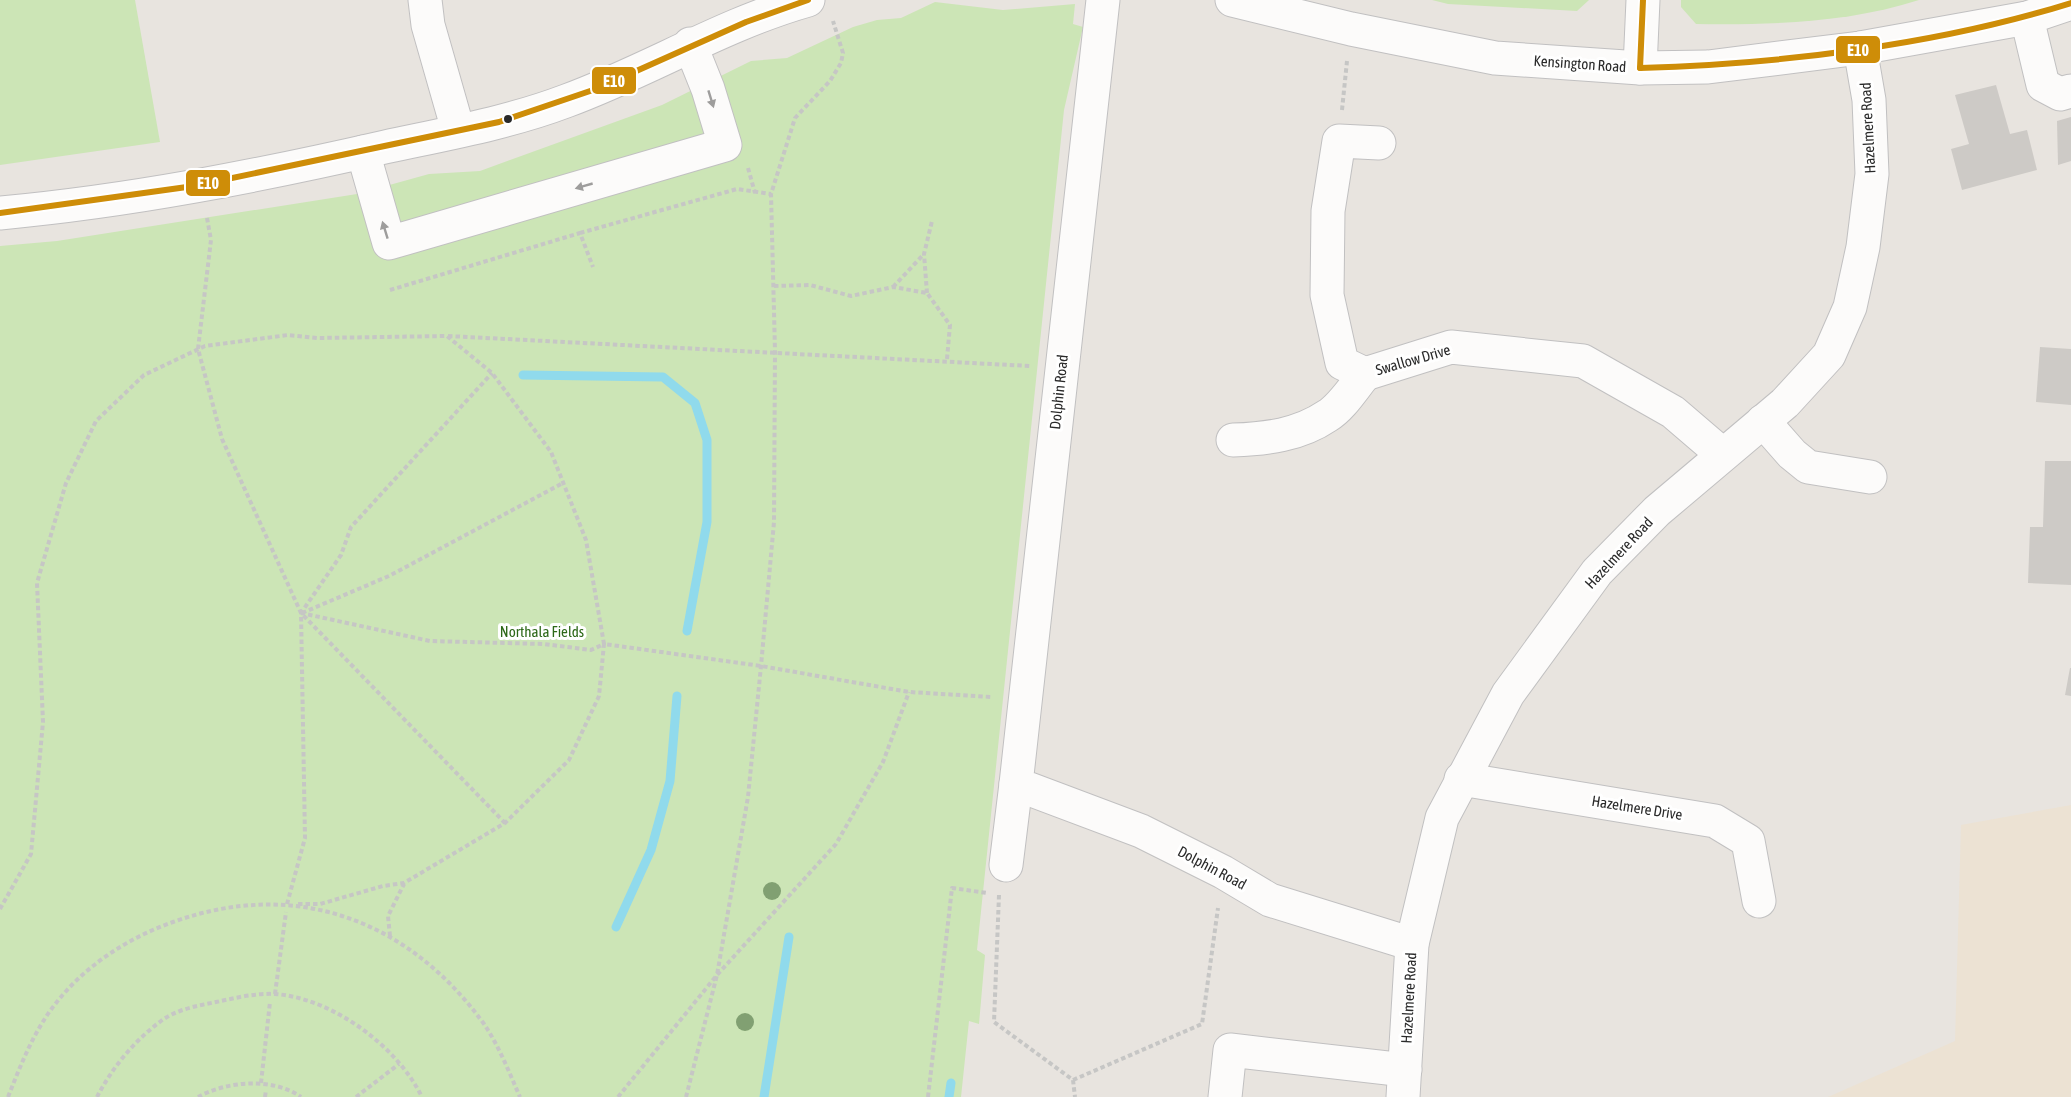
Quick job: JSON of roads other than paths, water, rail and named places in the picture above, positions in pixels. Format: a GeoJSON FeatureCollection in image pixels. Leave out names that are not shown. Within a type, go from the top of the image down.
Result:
{"type":"FeatureCollection","features":[{"type":"Feature","properties":{"kind":"street"},"geometry":{"type":"LineString","coordinates":[[426,0],[428,25],[458,130]]}},
{"type":"Feature","properties":{"kind":"street"},"geometry":{"type":"LineString","coordinates":[[0,213],[201,185],[458,130],[566,101],[758,15],[808,0]]}},
{"type":"Feature","properties":{"kind":"street","name":"Dolphin Road"},"geometry":{"type":"LineString","coordinates":[[1003,880],[1016,784],[1103,0]]}},
{"type":"Feature","properties":{"kind":"street","name":"Kensington Road"},"geometry":{"type":"LineString","coordinates":[[1232,0],[1351,29],[1495,58],[1640,68],[1708,67],[1933,37],[2026,18],[2071,3]]}},
{"type":"Feature","properties":{"kind":"street"},"geometry":{"type":"LineString","coordinates":[[1640,68],[1642,0]]}},
{"type":"Feature","properties":{"kind":"street"},"geometry":{"type":"LineString","coordinates":[[2026,18],[2043,85],[2060,94],[2071,91]]}},
{"type":"Feature","properties":{"kind":"street"},"geometry":{"type":"LineString","coordinates":[[363,152],[389,243],[725,145],[708,90],[690,44]]}},
{"type":"Feature","properties":{"kind":"street","name":"Hazelmere Road"},"geometry":{"type":"LineString","coordinates":[[1404,1083],[1412,944],[1442,818],[1508,694],[1597,572],[1657,512],[1722,454],[1785,404],[1829,354],[1850,307],[1863,247],[1872,174],[1869,100],[1860,48]]}},
{"type":"Feature","properties":{"kind":"street","name":"Swallow Drive"},"geometry":{"type":"LineString","coordinates":[[1379,143],[1339,141],[1328,211],[1327,295],[1342,363],[1365,375],[1451,347],[1583,361],[1673,412],[1722,454]]}},
{"type":"Feature","properties":{"kind":"street"},"geometry":{"type":"LineString","coordinates":[[1233,440],[1262,440],[1296,432],[1329,416],[1365,375]]}},
{"type":"Feature","properties":{"kind":"street"},"geometry":{"type":"LineString","coordinates":[[1763,421],[1792,454],[1808,467],[1870,477]]}},
{"type":"Feature","properties":{"kind":"street","name":"Hazelmere Drive"},"geometry":{"type":"LineString","coordinates":[[1461,779],[1715,821],[1748,841],[1759,901]]}},
{"type":"Feature","properties":{"kind":"street","name":"Dolphin Road"},"geometry":{"type":"LineString","coordinates":[[1016,784],[1141,831],[1223,872],[1270,900],[1412,944]]}},
{"type":"Feature","properties":{"kind":"street"},"geometry":{"type":"LineString","coordinates":[[1225,1097],[1230,1050],[1404,1083]]}},
{"type":"Feature","properties":{"kind":"waterway"},"geometry":{"type":"LineString","coordinates":[[523,375],[663,377],[695,403],[707,440],[707,522],[687,631]]}},
{"type":"Feature","properties":{"kind":"waterway"},"geometry":{"type":"LineString","coordinates":[[616,927],[651,850],[670,781],[677,696]]}},
{"type":"Feature","properties":{"kind":"waterway"},"geometry":{"type":"LineString","coordinates":[[764,1097],[789,937]]}},
{"type":"Feature","properties":{"kind":"waterway"},"geometry":{"type":"LineString","coordinates":[[949,1097],[951,1083]]}},
{"type":"Feature","properties":{"kind":"park label","name":"Northala Fields"},"geometry":{"type":"Point","coordinates":[542,632]}}]}
